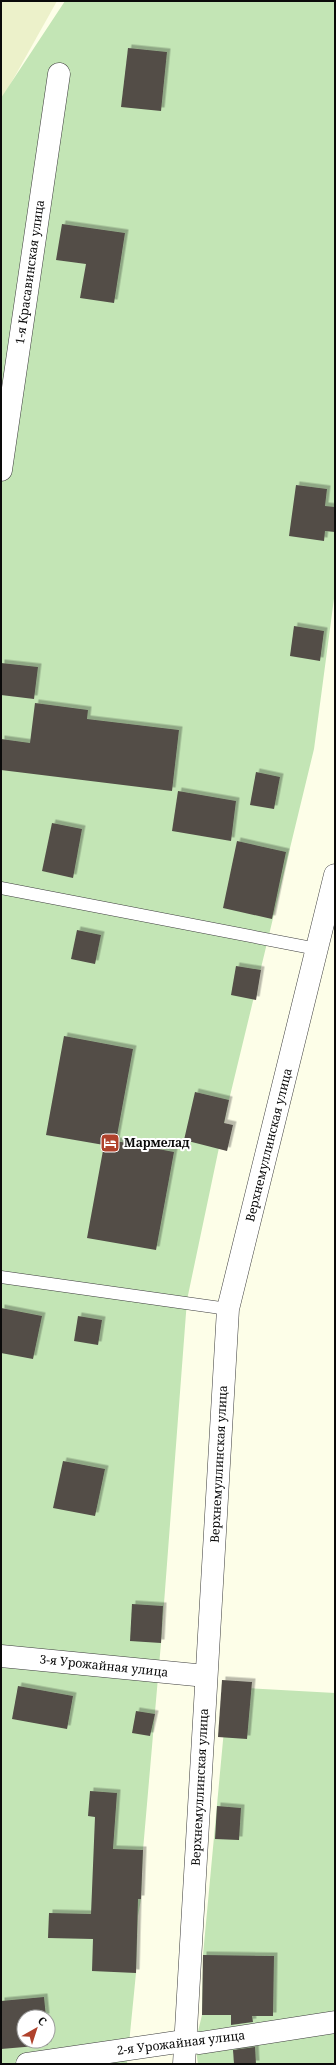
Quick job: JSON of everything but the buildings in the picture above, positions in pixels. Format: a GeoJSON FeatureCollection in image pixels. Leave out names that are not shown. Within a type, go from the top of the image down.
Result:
{"type":"FeatureCollection","features":[{"type":"Feature","properties":{"kind":"street","name":"1-я Красавинская улица"},"geometry":{"type":"LineString","coordinates":[[1,470],[59,74]]}},
{"type":"Feature","properties":{"kind":"street","name":"Верхнемуллинская улица"},"geometry":{"type":"LineString","coordinates":[[184,2064],[184,2041],[228,1309],[335,875]]}},
{"type":"Feature","properties":{"kind":"street","name":"3-я Урожайная улица"},"geometry":{"type":"LineString","coordinates":[[1,1656],[206,1676]]}},
{"type":"Feature","properties":{"kind":"street","name":"2-я Урожайная улица"},"geometry":{"type":"LineString","coordinates":[[27,2064],[184,2041],[200,2043],[335,2022]]}},
{"type":"Feature","properties":{"kind":"lane"},"geometry":{"type":"LineString","coordinates":[[1,888],[317,949]]}},
{"type":"Feature","properties":{"kind":"lane"},"geometry":{"type":"LineString","coordinates":[[1,1277],[228,1309]]}},
{"type":"Feature","properties":{"kind":"green space"},"geometry":{"type":"Polygon","coordinates":[[[1,1],[57,1],[1,101],[1,1]]]}},
{"type":"Feature","properties":{"kind":"green space"},"geometry":{"type":"Polygon","coordinates":[[[65,1],[335,1],[335,591],[314,749],[229,1100],[187,1300],[161,1643],[143,1850],[141,1899],[138,1916],[136,1973],[127,2064],[1,2064],[1,98],[65,1]]]}},
{"type":"Feature","properties":{"kind":"green space"},"geometry":{"type":"Polygon","coordinates":[[[228,1687],[335,1693],[335,2064],[198,2064],[195,2044],[202,2015],[203,1955],[228,1687]]]}},
{"type":"Feature","properties":{"kind":"place","name":"Мармелад"},"geometry":{"type":"Point","coordinates":[110,1143]}}]}
